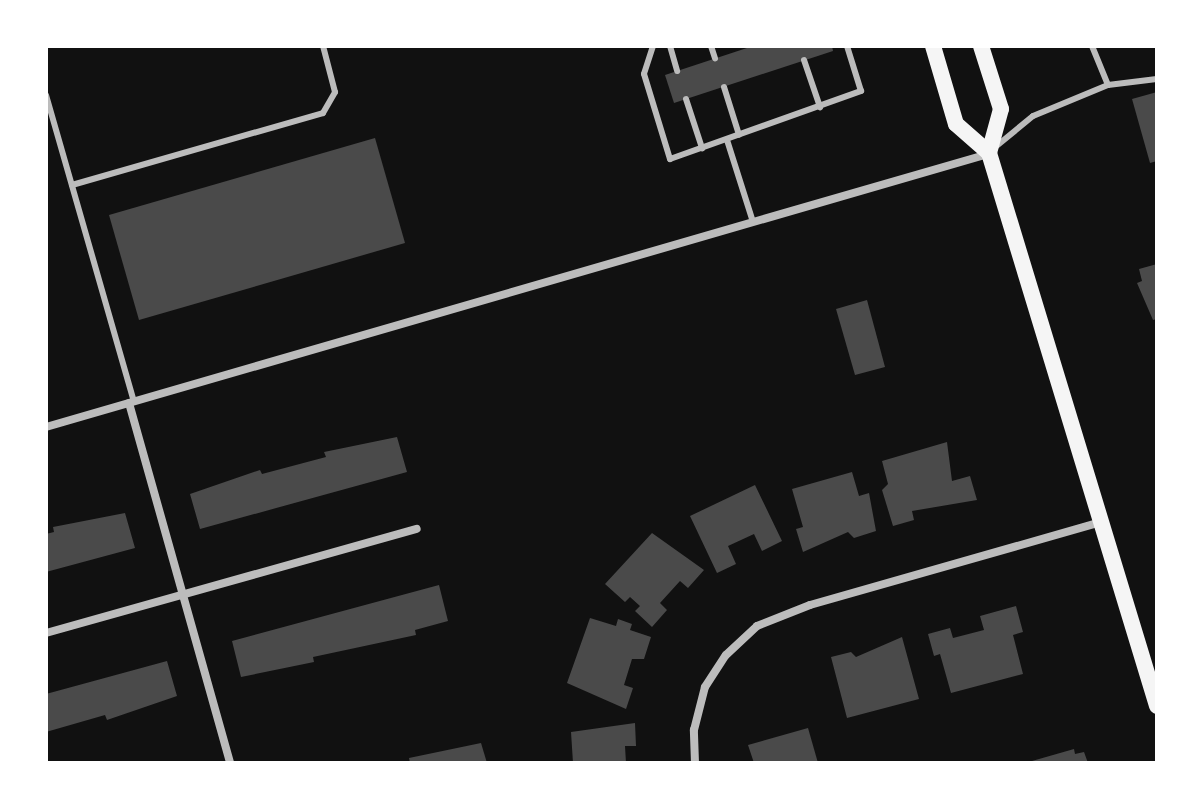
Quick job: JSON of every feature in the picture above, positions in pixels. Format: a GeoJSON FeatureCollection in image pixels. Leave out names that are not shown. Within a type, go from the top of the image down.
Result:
{"type":"FeatureCollection","features":[{"type":"Feature","properties":{"kind":"main road"},"geometry":{"type":"LineString","coordinates":[[933,46],[956,124],[989,153],[1157,706]]}},
{"type":"Feature","properties":{"kind":"main road"},"geometry":{"type":"LineString","coordinates":[[981,46],[1001,109],[989,153]]}},
{"type":"Feature","properties":{"kind":"street"},"geometry":{"type":"LineString","coordinates":[[46,427],[989,153]]}},
{"type":"Feature","properties":{"kind":"street"},"geometry":{"type":"LineString","coordinates":[[132,403],[230,763]]}},
{"type":"Feature","properties":{"kind":"street"},"geometry":{"type":"LineString","coordinates":[[695,763],[698,709],[714,672],[748,633],[779,615],[1103,522]]}},
{"type":"Feature","properties":{"kind":"street"},"geometry":{"type":"LineString","coordinates":[[46,633],[417,529]]}},
{"type":"Feature","properties":{"kind":"lane"},"geometry":{"type":"LineString","coordinates":[[72,185],[323,113],[335,92],[323,46]]}},
{"type":"Feature","properties":{"kind":"lane"},"geometry":{"type":"LineString","coordinates":[[653,46],[644,74],[670,159],[861,91],[847,46]]}},
{"type":"Feature","properties":{"kind":"lane"},"geometry":{"type":"LineString","coordinates":[[670,46],[677,71]]}},
{"type":"Feature","properties":{"kind":"lane"},"geometry":{"type":"LineString","coordinates":[[711,46],[715,58]]}},
{"type":"Feature","properties":{"kind":"lane"},"geometry":{"type":"LineString","coordinates":[[1092,46],[1108,85]]}},
{"type":"Feature","properties":{"kind":"lane"},"geometry":{"type":"LineString","coordinates":[[804,60],[820,107]]}},
{"type":"Feature","properties":{"kind":"lane"},"geometry":{"type":"LineString","coordinates":[[989,153],[1033,116],[1108,85],[1157,79]]}},
{"type":"Feature","properties":{"kind":"lane"},"geometry":{"type":"LineString","coordinates":[[724,87],[739,135]]}},
{"type":"Feature","properties":{"kind":"lane"},"geometry":{"type":"LineString","coordinates":[[46,95],[132,403]]}},
{"type":"Feature","properties":{"kind":"lane"},"geometry":{"type":"LineString","coordinates":[[686,99],[702,148]]}},
{"type":"Feature","properties":{"kind":"lane"},"geometry":{"type":"LineString","coordinates":[[727,140],[753,222]]}},
{"type":"Feature","properties":{"kind":"building"},"geometry":{"type":"Polygon","coordinates":[[[753,46],[832,46],[833,51],[674,103],[665,75],[753,46]]]}},
{"type":"Feature","properties":{"kind":"building"},"geometry":{"type":"Polygon","coordinates":[[[1157,92],[1157,161],[1150,163],[1132,99],[1157,92]]]}},
{"type":"Feature","properties":{"kind":"building"},"geometry":{"type":"Polygon","coordinates":[[[375,138],[405,243],[139,320],[109,215],[375,138]]]}},
{"type":"Feature","properties":{"kind":"building"},"geometry":{"type":"Polygon","coordinates":[[[1157,264],[1157,319],[1153,320],[1137,283],[1142,281],[1139,269],[1157,264]]]}},
{"type":"Feature","properties":{"kind":"building"},"geometry":{"type":"Polygon","coordinates":[[[867,300],[885,367],[855,375],[836,309],[867,300]]]}},
{"type":"Feature","properties":{"kind":"building"},"geometry":{"type":"Polygon","coordinates":[[[397,437],[407,472],[200,529],[190,494],[260,470],[262,474],[326,457],[324,452],[397,437]]]}},
{"type":"Feature","properties":{"kind":"building"},"geometry":{"type":"Polygon","coordinates":[[[947,442],[952,481],[970,476],[977,500],[912,511],[914,520],[893,526],[882,490],[888,484],[882,461],[947,442]]]}},
{"type":"Feature","properties":{"kind":"building"},"geometry":{"type":"Polygon","coordinates":[[[852,472],[859,496],[869,493],[876,531],[854,538],[848,532],[803,552],[796,529],[803,527],[792,489],[852,472]]]}},
{"type":"Feature","properties":{"kind":"building"},"geometry":{"type":"Polygon","coordinates":[[[755,485],[782,541],[762,551],[754,534],[728,546],[736,564],[717,573],[690,516],[755,485]]]}},
{"type":"Feature","properties":{"kind":"building"},"geometry":{"type":"Polygon","coordinates":[[[125,513],[135,548],[46,572],[46,534],[54,532],[53,527],[125,513]]]}},
{"type":"Feature","properties":{"kind":"building"},"geometry":{"type":"Polygon","coordinates":[[[652,533],[704,570],[688,588],[680,581],[660,603],[667,610],[652,627],[635,611],[640,606],[630,597],[625,602],[605,584],[652,533]]]}},
{"type":"Feature","properties":{"kind":"building"},"geometry":{"type":"Polygon","coordinates":[[[439,585],[448,621],[415,630],[416,635],[313,657],[314,662],[241,677],[232,641],[439,585]]]}},
{"type":"Feature","properties":{"kind":"building"},"geometry":{"type":"Polygon","coordinates":[[[1016,606],[1023,632],[1013,635],[1023,674],[951,693],[940,654],[934,656],[928,634],[950,628],[953,638],[984,630],[980,616],[1016,606]]]}},
{"type":"Feature","properties":{"kind":"building"},"geometry":{"type":"Polygon","coordinates":[[[590,618],[616,626],[618,619],[632,624],[630,630],[651,637],[644,659],[632,659],[624,685],[633,688],[626,709],[567,683],[590,618]]]}},
{"type":"Feature","properties":{"kind":"building"},"geometry":{"type":"Polygon","coordinates":[[[902,637],[919,699],[847,718],[831,657],[851,652],[856,657],[902,637]]]}},
{"type":"Feature","properties":{"kind":"building"},"geometry":{"type":"Polygon","coordinates":[[[167,661],[177,696],[107,720],[105,715],[46,732],[46,694],[167,661]]]}},
{"type":"Feature","properties":{"kind":"building"},"geometry":{"type":"Polygon","coordinates":[[[635,723],[636,746],[625,746],[626,763],[573,763],[571,732],[635,723]]]}},
{"type":"Feature","properties":{"kind":"building"},"geometry":{"type":"Polygon","coordinates":[[[808,728],[818,763],[754,763],[748,745],[808,728]]]}},
{"type":"Feature","properties":{"kind":"building"},"geometry":{"type":"Polygon","coordinates":[[[481,743],[487,763],[410,763],[409,758],[481,743]]]}},
{"type":"Feature","properties":{"kind":"building"},"geometry":{"type":"Polygon","coordinates":[[[1074,749],[1075,754],[1084,752],[1088,763],[1025,763],[1074,749]]]}}]}
